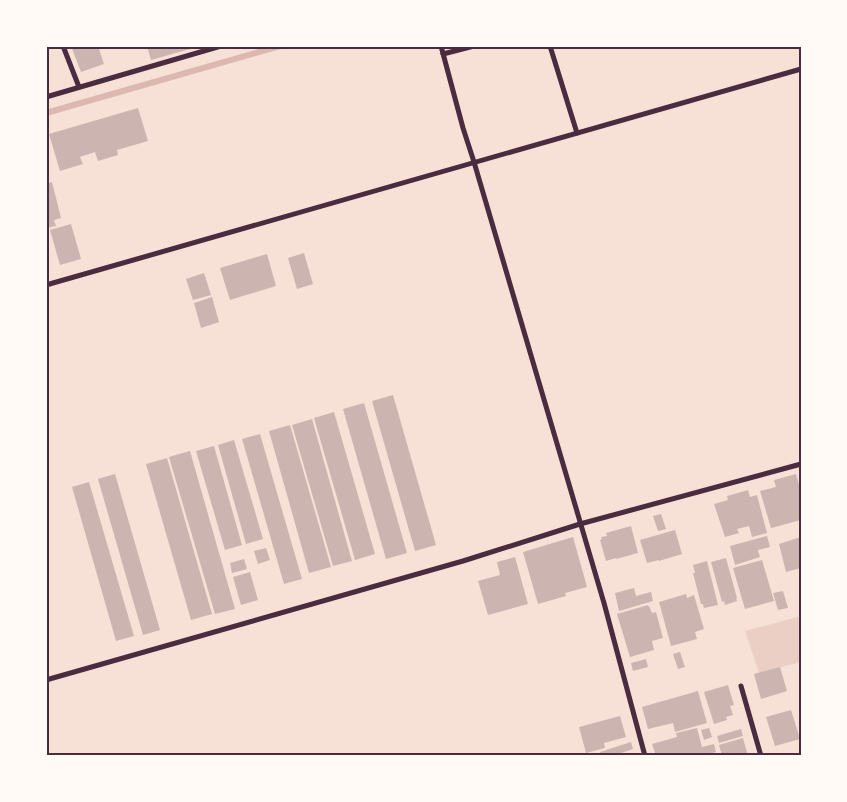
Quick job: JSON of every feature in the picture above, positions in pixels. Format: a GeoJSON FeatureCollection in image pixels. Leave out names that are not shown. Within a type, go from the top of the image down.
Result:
{"type":"FeatureCollection","features":[{"type":"Feature","properties":{"kind":"street"},"geometry":{"type":"LineString","coordinates":[[63,46],[79,87]]}},
{"type":"Feature","properties":{"kind":"street"},"geometry":{"type":"LineString","coordinates":[[46,97],[222,46]]}},
{"type":"Feature","properties":{"kind":"street"},"geometry":{"type":"LineString","coordinates":[[441,46],[463,128],[604,604],[645,756]]}},
{"type":"Feature","properties":{"kind":"street"},"geometry":{"type":"LineString","coordinates":[[443,54],[474,46]]}},
{"type":"Feature","properties":{"kind":"street"},"geometry":{"type":"LineString","coordinates":[[550,46],[577,133]]}},
{"type":"Feature","properties":{"kind":"street"},"geometry":{"type":"LineString","coordinates":[[46,285],[801,69]]}},
{"type":"Feature","properties":{"kind":"street"},"geometry":{"type":"LineString","coordinates":[[46,680],[463,561],[580,524],[801,464]]}},
{"type":"Feature","properties":{"kind":"street"},"geometry":{"type":"LineString","coordinates":[[741,686],[761,756]]}},
{"type":"Feature","properties":{"kind":"shaded area"},"geometry":{"type":"Polygon","coordinates":[[[801,616],[801,662],[759,673],[745,631],[801,616]]]}},
{"type":"Feature","properties":{"kind":"building"},"geometry":{"type":"Polygon","coordinates":[[[71,46],[98,46],[104,64],[81,72],[71,46]]]}},
{"type":"Feature","properties":{"kind":"building"},"geometry":{"type":"Polygon","coordinates":[[[147,46],[197,46],[197,47],[151,60],[147,46]]]}},
{"type":"Feature","properties":{"kind":"building"},"geometry":{"type":"Polygon","coordinates":[[[138,108],[148,141],[117,150],[118,155],[98,161],[95,152],[80,157],[83,164],[60,171],[49,134],[138,108]]]}},
{"type":"Feature","properties":{"kind":"building"},"geometry":{"type":"Polygon","coordinates":[[[52,182],[61,218],[54,220],[56,226],[46,228],[46,184],[52,182]]]}},
{"type":"Feature","properties":{"kind":"building"},"geometry":{"type":"Polygon","coordinates":[[[71,224],[81,259],[60,265],[50,230],[71,224]]]}},
{"type":"Feature","properties":{"kind":"building"},"geometry":{"type":"Polygon","coordinates":[[[304,253],[313,284],[297,289],[288,258],[304,253]]]}},
{"type":"Feature","properties":{"kind":"building"},"geometry":{"type":"Polygon","coordinates":[[[267,254],[276,286],[230,300],[220,268],[267,254]]]}},
{"type":"Feature","properties":{"kind":"building"},"geometry":{"type":"Polygon","coordinates":[[[204,273],[211,295],[193,300],[186,279],[204,273]]]}},
{"type":"Feature","properties":{"kind":"building"},"geometry":{"type":"Polygon","coordinates":[[[212,297],[219,322],[201,328],[194,303],[212,297]]]}},
{"type":"Feature","properties":{"kind":"building"},"geometry":{"type":"Polygon","coordinates":[[[393,395],[436,545],[415,551],[372,401],[393,395]]]}},
{"type":"Feature","properties":{"kind":"building"},"geometry":{"type":"Polygon","coordinates":[[[364,403],[407,553],[386,559],[343,409],[364,403]]]}},
{"type":"Feature","properties":{"kind":"building"},"geometry":{"type":"Polygon","coordinates":[[[334,412],[375,554],[355,560],[314,418],[334,412]]]}},
{"type":"Feature","properties":{"kind":"building"},"geometry":{"type":"Polygon","coordinates":[[[312,419],[352,561],[333,566],[292,425],[312,419]]]}},
{"type":"Feature","properties":{"kind":"building"},"geometry":{"type":"Polygon","coordinates":[[[290,425],[331,567],[309,573],[269,431],[290,425]]]}},
{"type":"Feature","properties":{"kind":"building"},"geometry":{"type":"Polygon","coordinates":[[[260,434],[302,579],[284,584],[242,439],[260,434]]]}},
{"type":"Feature","properties":{"kind":"building"},"geometry":{"type":"Polygon","coordinates":[[[234,440],[263,539],[246,544],[218,445],[234,440]]]}},
{"type":"Feature","properties":{"kind":"building"},"geometry":{"type":"Polygon","coordinates":[[[214,446],[242,545],[225,550],[196,451],[214,446]]]}},
{"type":"Feature","properties":{"kind":"building"},"geometry":{"type":"Polygon","coordinates":[[[190,451],[235,609],[215,614],[169,457],[190,451]]]}},
{"type":"Feature","properties":{"kind":"building"},"geometry":{"type":"Polygon","coordinates":[[[167,458],[212,614],[191,620],[146,464],[167,458]]]}},
{"type":"Feature","properties":{"kind":"building"},"geometry":{"type":"Polygon","coordinates":[[[115,474],[160,630],[143,635],[98,479],[115,474]]]}},
{"type":"Feature","properties":{"kind":"building"},"geometry":{"type":"Polygon","coordinates":[[[796,474],[801,491],[801,520],[771,528],[760,491],[776,487],[774,480],[796,474]]]}},
{"type":"Feature","properties":{"kind":"building"},"geometry":{"type":"Polygon","coordinates":[[[89,482],[134,636],[116,641],[72,487],[89,482]]]}},
{"type":"Feature","properties":{"kind":"building"},"geometry":{"type":"Polygon","coordinates":[[[748,490],[750,497],[757,495],[767,533],[752,537],[749,526],[737,529],[739,533],[725,537],[714,504],[728,500],[727,496],[748,490]]]}},
{"type":"Feature","properties":{"kind":"building"},"geometry":{"type":"Polygon","coordinates":[[[661,514],[666,529],[658,531],[653,516],[661,514]]]}},
{"type":"Feature","properties":{"kind":"building"},"geometry":{"type":"Polygon","coordinates":[[[631,526],[638,553],[606,561],[600,540],[602,539],[601,537],[607,536],[606,533],[631,526]]]}},
{"type":"Feature","properties":{"kind":"building"},"geometry":{"type":"Polygon","coordinates":[[[675,530],[682,554],[647,563],[640,540],[675,530]]]}},
{"type":"Feature","properties":{"kind":"building"},"geometry":{"type":"Polygon","coordinates":[[[767,536],[770,547],[758,550],[760,557],[735,565],[730,546],[767,536]]]}},
{"type":"Feature","properties":{"kind":"building"},"geometry":{"type":"Polygon","coordinates":[[[573,537],[587,587],[565,593],[566,596],[538,604],[523,552],[573,537]]]}},
{"type":"Feature","properties":{"kind":"building"},"geometry":{"type":"Polygon","coordinates":[[[801,537],[801,568],[786,572],[779,544],[801,537]]]}},
{"type":"Feature","properties":{"kind":"building"},"geometry":{"type":"Polygon","coordinates":[[[266,548],[270,560],[258,564],[254,551],[266,548]]]}},
{"type":"Feature","properties":{"kind":"building"},"geometry":{"type":"Polygon","coordinates":[[[515,557],[528,604],[488,615],[478,581],[500,575],[497,562],[515,557]]]}},
{"type":"Feature","properties":{"kind":"building"},"geometry":{"type":"Polygon","coordinates":[[[726,558],[737,601],[725,605],[724,601],[722,602],[711,562],[726,558]]]}},
{"type":"Feature","properties":{"kind":"building"},"geometry":{"type":"Polygon","coordinates":[[[244,559],[247,569],[232,573],[230,563],[244,559]]]}},
{"type":"Feature","properties":{"kind":"building"},"geometry":{"type":"Polygon","coordinates":[[[762,560],[774,601],[745,609],[733,568],[762,560]]]}},
{"type":"Feature","properties":{"kind":"building"},"geometry":{"type":"Polygon","coordinates":[[[707,561],[718,605],[704,608],[703,604],[701,604],[693,573],[695,573],[693,565],[707,561]]]}},
{"type":"Feature","properties":{"kind":"building"},"geometry":{"type":"Polygon","coordinates":[[[250,572],[258,600],[241,605],[233,577],[250,572]]]}},
{"type":"Feature","properties":{"kind":"building"},"geometry":{"type":"Polygon","coordinates":[[[634,588],[636,596],[651,592],[653,601],[619,611],[615,593],[634,588]]]}},
{"type":"Feature","properties":{"kind":"building"},"geometry":{"type":"Polygon","coordinates":[[[783,591],[788,608],[778,610],[773,593],[783,591]]]}},
{"type":"Feature","properties":{"kind":"building"},"geometry":{"type":"Polygon","coordinates":[[[686,594],[687,598],[694,595],[704,629],[695,632],[697,639],[671,646],[659,602],[686,594]]]}},
{"type":"Feature","properties":{"kind":"building"},"geometry":{"type":"Polygon","coordinates":[[[648,605],[652,613],[656,612],[663,638],[652,641],[654,650],[630,657],[617,614],[648,605]]]}},
{"type":"Feature","properties":{"kind":"building"},"geometry":{"type":"Polygon","coordinates":[[[680,652],[685,667],[678,669],[673,654],[680,652]]]}},
{"type":"Feature","properties":{"kind":"building"},"geometry":{"type":"Polygon","coordinates":[[[646,659],[648,667],[633,671],[631,663],[646,659]]]}},
{"type":"Feature","properties":{"kind":"building"},"geometry":{"type":"Polygon","coordinates":[[[780,667],[787,691],[761,699],[754,674],[780,667]]]}},
{"type":"Feature","properties":{"kind":"building"},"geometry":{"type":"Polygon","coordinates":[[[728,685],[734,705],[730,706],[733,715],[726,717],[727,720],[714,724],[704,692],[728,685]]]}},
{"type":"Feature","properties":{"kind":"building"},"geometry":{"type":"Polygon","coordinates":[[[698,691],[707,723],[675,732],[673,723],[648,729],[642,707],[698,691]]]}},
{"type":"Feature","properties":{"kind":"building"},"geometry":{"type":"Polygon","coordinates":[[[791,710],[800,739],[775,746],[766,717],[791,710]]]}},
{"type":"Feature","properties":{"kind":"building"},"geometry":{"type":"Polygon","coordinates":[[[620,716],[626,737],[604,743],[605,748],[586,753],[579,727],[620,716]]]}},
{"type":"Feature","properties":{"kind":"building"},"geometry":{"type":"Polygon","coordinates":[[[697,728],[702,747],[714,744],[716,752],[701,756],[700,754],[694,756],[656,756],[652,744],[677,737],[676,733],[697,728]]]}},
{"type":"Feature","properties":{"kind":"building"},"geometry":{"type":"Polygon","coordinates":[[[709,728],[712,737],[704,740],[701,730],[709,728]]]}},
{"type":"Feature","properties":{"kind":"building"},"geometry":{"type":"Polygon","coordinates":[[[741,729],[743,736],[719,743],[717,736],[741,729]]]}},
{"type":"Feature","properties":{"kind":"building"},"geometry":{"type":"Polygon","coordinates":[[[743,738],[748,756],[722,756],[719,745],[743,738]]]}},
{"type":"Feature","properties":{"kind":"building"},"geometry":{"type":"Polygon","coordinates":[[[631,742],[633,749],[612,756],[601,756],[600,752],[631,742]]]}},
{"type":"Feature","properties":{"kind":"waterway"},"geometry":{"type":"LineString","coordinates":[[46,113],[280,46]]}}]}
